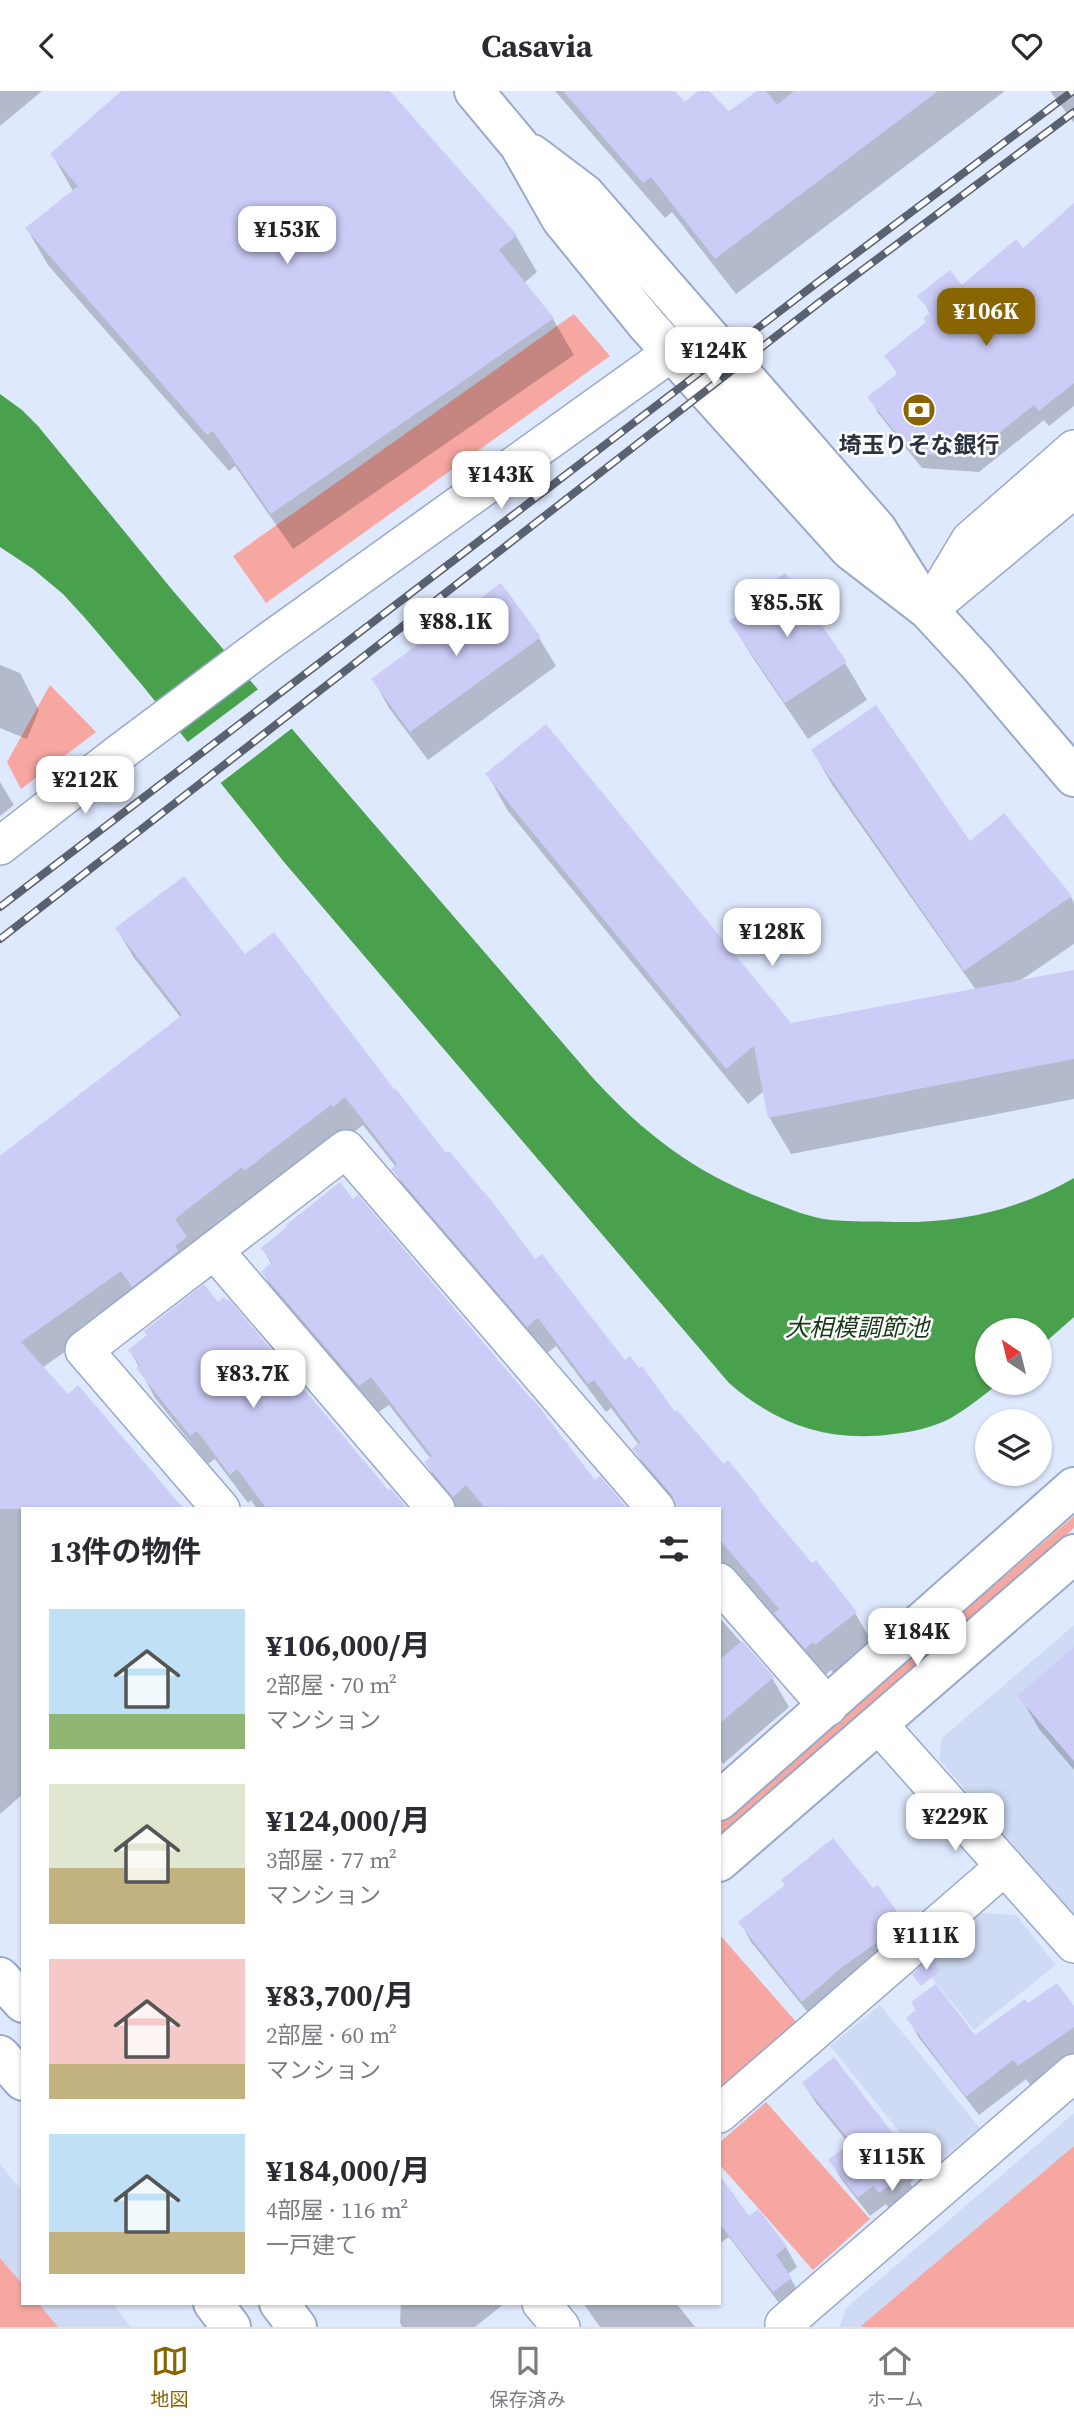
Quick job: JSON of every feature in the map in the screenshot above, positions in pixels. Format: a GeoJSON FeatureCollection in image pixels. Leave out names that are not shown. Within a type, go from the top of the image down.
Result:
{"type":"FeatureCollection","features":[{"type":"Feature","properties":{"kind":"street"},"geometry":{"type":"LineString","coordinates":[[474,91],[519,145],[561,219],[647,325],[850,550],[928,610],[1074,777]]}},
{"type":"Feature","properties":{"kind":"street"},"geometry":{"type":"LineString","coordinates":[[519,145],[585,194],[877,529],[928,610]]}},
{"type":"Feature","properties":{"kind":"street"},"geometry":{"type":"LineString","coordinates":[[0,846],[265,644],[704,330]]}},
{"type":"Feature","properties":{"kind":"street"},"geometry":{"type":"LineString","coordinates":[[928,610],[970,540],[1074,449]]}},
{"type":"Feature","properties":{"kind":"street"},"geometry":{"type":"LineString","coordinates":[[928,610],[1074,489]]}},
{"type":"Feature","properties":{"kind":"street"},"geometry":{"type":"LineString","coordinates":[[219,1507],[84,1350],[346,1149],[654,1507]]}},
{"type":"Feature","properties":{"kind":"street"},"geometry":{"type":"LineString","coordinates":[[214,1250],[434,1507]]}},
{"type":"Feature","properties":{"kind":"street"},"geometry":{"type":"LineString","coordinates":[[721,1799],[1074,1487]]}},
{"type":"Feature","properties":{"kind":"street"},"geometry":{"type":"LineString","coordinates":[[721,1860],[1074,1554]]}},
{"type":"Feature","properties":{"kind":"street"},"geometry":{"type":"LineString","coordinates":[[721,1584],[828,1707]]}},
{"type":"Feature","properties":{"kind":"street"},"geometry":{"type":"LineString","coordinates":[[878,1724],[1074,1944]]}},
{"type":"Feature","properties":{"kind":"street"},"geometry":{"type":"LineString","coordinates":[[721,2112],[1005,1866]]}},
{"type":"Feature","properties":{"kind":"street"},"geometry":{"type":"LineString","coordinates":[[0,1977],[21,2001]]}},
{"type":"Feature","properties":{"kind":"street"},"geometry":{"type":"LineString","coordinates":[[0,2055],[21,2079]]}},
{"type":"Feature","properties":{"kind":"street"},"geometry":{"type":"LineString","coordinates":[[784,2326],[1074,2073]]}},
{"type":"Feature","properties":{"kind":"street"},"geometry":{"type":"LineString","coordinates":[[214,2305],[231,2327]]}},
{"type":"Feature","properties":{"kind":"street"},"geometry":{"type":"LineString","coordinates":[[280,2305],[297,2327]]}},
{"type":"Feature","properties":{"kind":"street"},"geometry":{"type":"LineString","coordinates":[[543,2305],[561,2327]]}},
{"type":"Feature","properties":{"kind":"shaded area"},"geometry":{"type":"Polygon","coordinates":[[[574,314],[610,356],[266,603],[233,556],[574,314]]]}},
{"type":"Feature","properties":{"kind":"shaded area"},"geometry":{"type":"Polygon","coordinates":[[[50,685],[96,732],[21,789],[7,762],[50,685]]]}},
{"type":"Feature","properties":{"kind":"shaded area"},"geometry":{"type":"Polygon","coordinates":[[[1074,1516],[1074,1528],[721,1833],[721,1822],[1074,1516]]]}},
{"type":"Feature","properties":{"kind":"shaded area"},"geometry":{"type":"Polygon","coordinates":[[[1074,1625],[1074,1918],[939,1759],[942,1738],[1074,1625]]]}},
{"type":"Feature","properties":{"kind":"shaded area"},"geometry":{"type":"Polygon","coordinates":[[[979,1913],[1016,1915],[1056,1965],[974,2030],[919,1962],[979,1913]]]}},
{"type":"Feature","properties":{"kind":"shaded area"},"geometry":{"type":"Polygon","coordinates":[[[721,1936],[798,2024],[721,2092],[721,1936]]]}},
{"type":"Feature","properties":{"kind":"shaded area"},"geometry":{"type":"Polygon","coordinates":[[[880,2005],[980,2128],[930,2169],[830,2046],[880,2005]]]}},
{"type":"Feature","properties":{"kind":"shaded area"},"geometry":{"type":"Polygon","coordinates":[[[766,2102],[870,2219],[813,2270],[721,2166],[721,2141],[766,2102]]]}},
{"type":"Feature","properties":{"kind":"shaded area"},"geometry":{"type":"Polygon","coordinates":[[[1074,2113],[1074,2327],[840,2327],[845,2309],[1074,2113]]]}},
{"type":"Feature","properties":{"kind":"shaded area"},"geometry":{"type":"Polygon","coordinates":[[[1074,2146],[1074,2327],[861,2326],[1074,2146]]]}},
{"type":"Feature","properties":{"kind":"shaded area"},"geometry":{"type":"Polygon","coordinates":[[[0,2164],[21,2190],[21,2305],[114,2305],[131,2327],[0,2327],[0,2164]]]}},
{"type":"Feature","properties":{"kind":"shaded area"},"geometry":{"type":"Polygon","coordinates":[[[0,2258],[21,2283],[21,2305],[40,2305],[58,2327],[0,2327],[0,2258]]]}},
{"type":"Feature","properties":{"kind":"water","name":"大相模調節池"},"geometry":{"type":"Polygon","coordinates":[[[0,394],[38,426],[174,592],[592,1077],[633,1118],[675,1152],[721,1180],[795,1211],[831,1220],[919,1222],[965,1217],[1032,1199],[1074,1178],[1074,1317],[1052,1336],[1052,1318],[975,1318],[975,1395],[984,1395],[951,1418],[908,1432],[871,1436],[826,1433],[785,1420],[747,1398],[729,1383],[284,862],[85,618],[63,594],[0,547],[0,394]]]}},
{"type":"Feature","properties":{"kind":"pier"},"geometry":{"type":"Polygon","coordinates":[[[261,687],[295,726],[218,785],[185,744],[261,687]]]}},
{"type":"Feature","properties":{"kind":"building"},"geometry":{"type":"Polygon","coordinates":[[[121,91],[390,91],[517,235],[499,250],[554,318],[271,514],[213,431],[207,435],[25,228],[78,186],[50,154],[121,91]]]}},
{"type":"Feature","properties":{"kind":"building"},"geometry":{"type":"Polygon","coordinates":[[[563,91],[675,91],[685,102],[698,91],[709,91],[729,111],[757,91],[766,91],[777,105],[794,91],[938,91],[715,259],[651,177],[643,183],[563,91]]]}},
{"type":"Feature","properties":{"kind":"building"},"geometry":{"type":"Polygon","coordinates":[[[1074,203],[1074,383],[1039,411],[1034,405],[969,457],[912,453],[867,397],[898,373],[884,356],[926,322],[923,318],[931,312],[917,296],[950,270],[962,285],[1016,239],[1023,248],[1074,203]]]}},
{"type":"Feature","properties":{"kind":"building"},"geometry":{"type":"Polygon","coordinates":[[[785,573],[847,662],[785,703],[729,621],[752,605],[748,599],[785,573]]]}},
{"type":"Feature","properties":{"kind":"building"},"geometry":{"type":"Polygon","coordinates":[[[501,583],[541,637],[410,732],[371,679],[501,583]]]}},
{"type":"Feature","properties":{"kind":"building"},"geometry":{"type":"Polygon","coordinates":[[[876,705],[970,841],[1004,813],[1072,896],[964,971],[811,750],[876,705]]]}},
{"type":"Feature","properties":{"kind":"building"},"geometry":{"type":"Polygon","coordinates":[[[546,724],[791,1023],[1074,970],[1074,1059],[768,1118],[754,1046],[726,1069],[485,774],[546,724]]]}},
{"type":"Feature","properties":{"kind":"building"},"geometry":{"type":"Polygon","coordinates":[[[184,876],[245,954],[274,932],[395,1090],[446,1153],[449,1151],[494,1204],[535,1259],[542,1254],[625,1360],[630,1356],[639,1368],[642,1366],[675,1412],[677,1410],[724,1464],[728,1460],[812,1563],[816,1560],[857,1612],[815,1645],[813,1642],[805,1649],[774,1613],[779,1609],[721,1541],[721,1507],[675,1507],[672,1495],[632,1449],[640,1442],[594,1380],[588,1384],[538,1318],[527,1327],[391,1169],[397,1164],[345,1097],[244,1171],[242,1167],[175,1219],[187,1237],[175,1246],[178,1251],[132,1287],[121,1271],[21,1342],[68,1394],[78,1385],[182,1507],[0,1509],[0,1156],[182,1015],[115,928],[184,876]]]}},
{"type":"Feature","properties":{"kind":"building"},"geometry":{"type":"Polygon","coordinates":[[[340,1182],[353,1199],[358,1195],[533,1399],[595,1480],[600,1476],[626,1507],[484,1507],[466,1485],[453,1497],[424,1462],[432,1456],[371,1377],[359,1386],[261,1272],[272,1262],[261,1248],[287,1227],[286,1225],[340,1182]]]}},
{"type":"Feature","properties":{"kind":"building"},"geometry":{"type":"Polygon","coordinates":[[[204,1284],[218,1302],[224,1297],[227,1301],[229,1299],[389,1491],[391,1489],[406,1507],[266,1507],[237,1469],[230,1475],[197,1431],[190,1436],[136,1368],[140,1365],[128,1350],[147,1335],[144,1331],[204,1284]]]}},
{"type":"Feature","properties":{"kind":"building"},"geometry":{"type":"Polygon","coordinates":[[[742,1641],[774,1677],[721,1722],[721,1658],[742,1641]]]}},
{"type":"Feature","properties":{"kind":"building"},"geometry":{"type":"Polygon","coordinates":[[[1074,1647],[1074,1761],[1017,1696],[1074,1647]]]}},
{"type":"Feature","properties":{"kind":"building"},"geometry":{"type":"Polygon","coordinates":[[[833,1838],[873,1888],[878,1885],[906,1924],[886,1942],[883,1938],[841,1968],[802,2002],[738,1922],[785,1885],[781,1880],[833,1838]]]}},
{"type":"Feature","properties":{"kind":"building"},"geometry":{"type":"Polygon","coordinates":[[[931,1958],[940,1971],[921,1986],[912,1974],[931,1958]]]}},
{"type":"Feature","properties":{"kind":"building"},"geometry":{"type":"Polygon","coordinates":[[[1057,1983],[1074,2006],[1074,2027],[1018,2066],[1013,2060],[966,2097],[906,2018],[916,2010],[911,2002],[936,1984],[975,2035],[1025,1999],[1028,2003],[1057,1983]]]}},
{"type":"Feature","properties":{"kind":"building"},"geometry":{"type":"Polygon","coordinates":[[[834,2057],[901,2144],[895,2149],[904,2159],[899,2163],[906,2173],[879,2193],[873,2186],[858,2198],[828,2160],[851,2142],[802,2083],[834,2057]]]}},
{"type":"Feature","properties":{"kind":"building"},"geometry":{"type":"Polygon","coordinates":[[[721,2177],[749,2216],[758,2209],[787,2246],[776,2255],[792,2278],[773,2292],[721,2226],[721,2177]]]}},
{"type":"Feature","properties":{"kind":"railway"},"geometry":{"type":"LineString","coordinates":[[0,907],[822,279],[1073,91]]}},
{"type":"Feature","properties":{"kind":"railway"},"geometry":{"type":"LineString","coordinates":[[0,939],[829,295],[1074,112]]}},
{"type":"Feature","properties":{"kind":"place","name":"埼玉りそな銀行"},"geometry":{"type":"Point","coordinates":[919,410]}}]}
